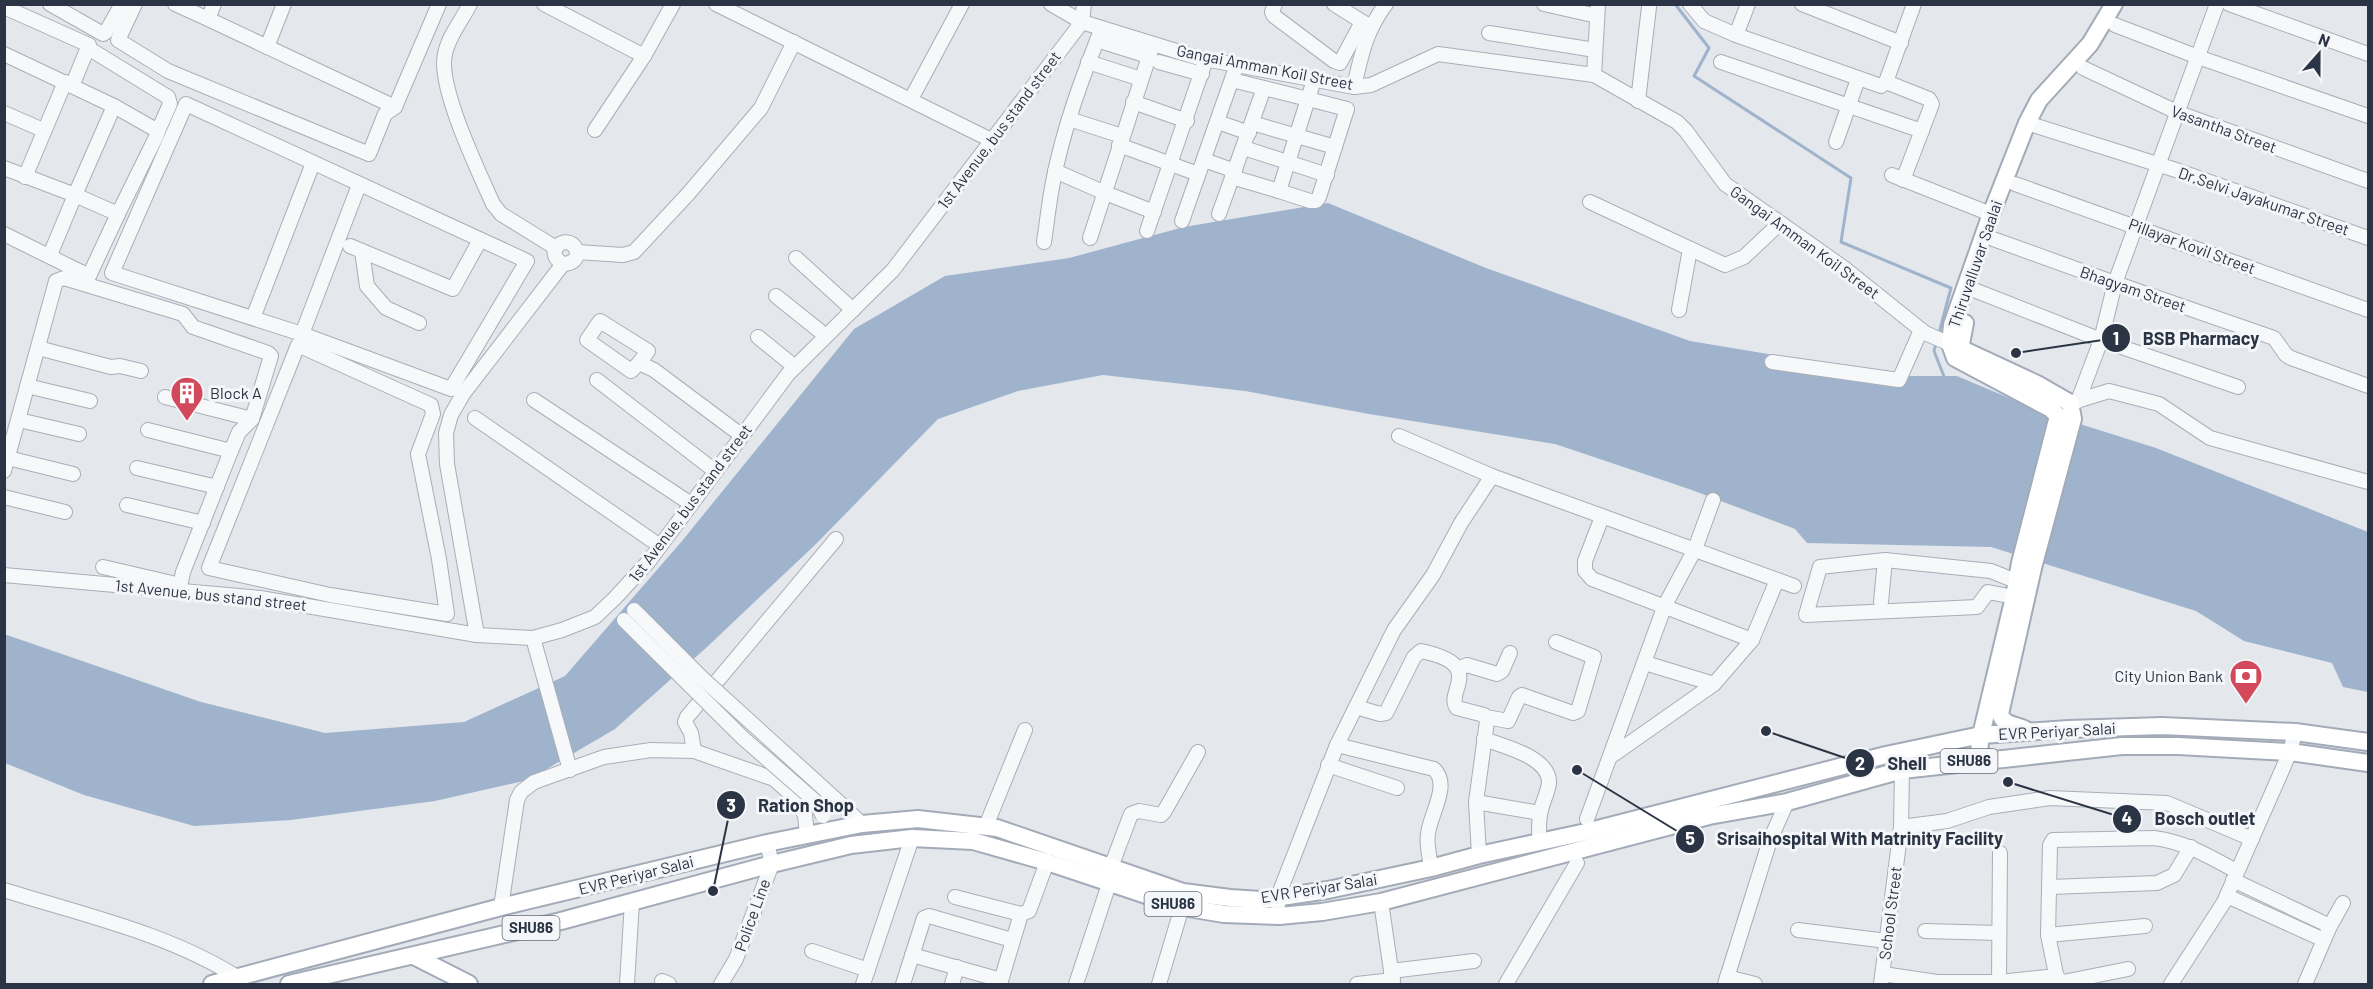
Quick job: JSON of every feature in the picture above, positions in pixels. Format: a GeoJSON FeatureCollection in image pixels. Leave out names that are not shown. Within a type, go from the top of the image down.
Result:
{"type":"FeatureCollection","features":[{"type":"Feature","properties":{"kind":"main road","name":"Thiruvalluvar Saalai"},"geometry":{"type":"LineString","coordinates":[[1951,343],[2015,184],[2039,100],[2090,44],[2114,4]]}},
{"type":"Feature","properties":{"kind":"main road","name":"Thiruvalluvar Saalai"},"geometry":{"type":"LineString","coordinates":[[1951,343],[1952,325],[1991,214],[2032,124],[2083,68],[2115,25],[2126,4]]}},
{"type":"Feature","properties":{"kind":"main road"},"geometry":{"type":"LineString","coordinates":[[1951,343],[2037,384],[2066,410],[2027,566],[2001,714],[2003,721],[2030,732]]}},
{"type":"Feature","properties":{"kind":"main road"},"geometry":{"type":"LineString","coordinates":[[1978,760],[1980,735],[2016,589],[2027,566]]}},
{"type":"Feature","properties":{"kind":"main road","name":"EVR Periyar Salai"},"geometry":{"type":"LineString","coordinates":[[289,984],[561,921],[771,864],[851,845],[912,838],[973,841],[1047,862],[1183,892],[1230,898],[1277,899],[1431,868],[1479,855],[1586,832],[1886,754],[1980,735],[2162,726],[2295,732],[2368,742]]}},
{"type":"Feature","properties":{"kind":"main road"},"geometry":{"type":"LineString","coordinates":[[2004,735],[2006,759]]}},
{"type":"Feature","properties":{"kind":"main road","name":"EVR Periyar Salai"},"geometry":{"type":"LineString","coordinates":[[212,984],[552,895],[807,835],[824,824],[862,824],[918,819],[986,826],[1007,831],[1182,907],[1224,914],[1279,916],[1322,912],[1381,902],[1709,816],[1787,802],[1902,770],[2122,746],[2178,746],[2290,752],[2368,763]]}},
{"type":"Feature","properties":{"kind":"main road"},"geometry":{"type":"LineString","coordinates":[[552,895],[561,921]]}},
{"type":"Feature","properties":{"kind":"main road"},"geometry":{"type":"LineString","coordinates":[[414,956],[469,984]]}},
{"type":"Feature","properties":{"kind":"street"},"geometry":{"type":"LineString","coordinates":[[50,4],[103,34],[122,4]]}},
{"type":"Feature","properties":{"kind":"street"},"geometry":{"type":"LineString","coordinates":[[135,4],[118,40],[168,71],[369,154],[385,114],[395,107],[439,4]]}},
{"type":"Feature","properties":{"kind":"street"},"geometry":{"type":"LineString","coordinates":[[175,4],[395,107]]}},
{"type":"Feature","properties":{"kind":"street"},"geometry":{"type":"LineString","coordinates":[[208,19],[214,4]]}},
{"type":"Feature","properties":{"kind":"street"},"geometry":{"type":"LineString","coordinates":[[267,47],[284,4]]}},
{"type":"Feature","properties":{"kind":"street"},"geometry":{"type":"LineString","coordinates":[[470,4],[445,51],[443,63],[461,130],[493,204],[501,214],[555,248]]}},
{"type":"Feature","properties":{"kind":"street"},"geometry":{"type":"LineString","coordinates":[[544,4],[644,56]]}},
{"type":"Feature","properties":{"kind":"street"},"geometry":{"type":"LineString","coordinates":[[595,130],[644,56],[673,4]]}},
{"type":"Feature","properties":{"kind":"street"},"geometry":{"type":"LineString","coordinates":[[716,4],[991,140]]}},
{"type":"Feature","properties":{"kind":"street"},"geometry":{"type":"LineString","coordinates":[[912,99],[962,4]]}},
{"type":"Feature","properties":{"kind":"street","name":"Gangai Amman Koil Street"},"geometry":{"type":"LineString","coordinates":[[1052,4],[1099,34],[1153,54],[1206,59],[1354,87],[1371,85],[1438,54],[1594,75],[1677,122],[1725,183],[1844,268],[1923,331],[1951,343]]}},
{"type":"Feature","properties":{"kind":"street"},"geometry":{"type":"LineString","coordinates":[[1082,22],[1084,4]]}},
{"type":"Feature","properties":{"kind":"street"},"geometry":{"type":"LineString","coordinates":[[1275,4],[1272,12],[1274,16],[1334,61],[1340,63],[1368,24],[1386,4]]}},
{"type":"Feature","properties":{"kind":"street"},"geometry":{"type":"LineString","coordinates":[[1334,4],[1368,24]]}},
{"type":"Feature","properties":{"kind":"street"},"geometry":{"type":"LineString","coordinates":[[1344,4],[1368,24]]}},
{"type":"Feature","properties":{"kind":"street"},"geometry":{"type":"LineString","coordinates":[[1544,4],[1598,10],[1594,75]]}},
{"type":"Feature","properties":{"kind":"street"},"geometry":{"type":"LineString","coordinates":[[1736,35],[1748,4]]}},
{"type":"Feature","properties":{"kind":"street"},"geometry":{"type":"LineString","coordinates":[[1802,4],[1901,43]]}},
{"type":"Feature","properties":{"kind":"street"},"geometry":{"type":"LineString","coordinates":[[1693,6],[1704,21],[1736,35],[1881,86],[1886,82],[1914,4]]}},
{"type":"Feature","properties":{"kind":"street"},"geometry":{"type":"LineString","coordinates":[[2066,410],[2101,340],[2115,284],[2217,4]]}},
{"type":"Feature","properties":{"kind":"street"},"geometry":{"type":"LineString","coordinates":[[2229,4],[2368,54]]}},
{"type":"Feature","properties":{"kind":"street"},"geometry":{"type":"LineString","coordinates":[[4,7],[89,45],[88,48],[168,98],[170,104],[88,276],[4,234]]}},
{"type":"Feature","properties":{"kind":"street"},"geometry":{"type":"LineString","coordinates":[[1638,101],[1649,7]]}},
{"type":"Feature","properties":{"kind":"street","name":"1st Avenue, bus stand street"},"geometry":{"type":"LineString","coordinates":[[4,575],[179,588],[260,598],[477,635],[533,638],[595,617],[660,546],[741,435],[795,367],[893,270],[1082,22]]}},
{"type":"Feature","properties":{"kind":"street"},"geometry":{"type":"LineString","coordinates":[[1354,87],[1368,24]]}},
{"type":"Feature","properties":{"kind":"street"},"geometry":{"type":"LineString","coordinates":[[2115,25],[2198,57],[2368,116]]}},
{"type":"Feature","properties":{"kind":"street"},"geometry":{"type":"LineString","coordinates":[[428,30],[451,40]]}},
{"type":"Feature","properties":{"kind":"street"},"geometry":{"type":"LineString","coordinates":[[1489,33],[1595,50]]}},
{"type":"Feature","properties":{"kind":"street"},"geometry":{"type":"LineString","coordinates":[[1044,242],[1055,171],[1069,119],[1099,34]]}},
{"type":"Feature","properties":{"kind":"street"},"geometry":{"type":"LineString","coordinates":[[577,252],[624,255],[634,252],[688,194],[761,108],[794,42]]}},
{"type":"Feature","properties":{"kind":"street"},"geometry":{"type":"LineString","coordinates":[[26,172],[43,130],[88,48]]}},
{"type":"Feature","properties":{"kind":"street"},"geometry":{"type":"LineString","coordinates":[[4,54],[114,106],[158,131]]}},
{"type":"Feature","properties":{"kind":"street"},"geometry":{"type":"LineString","coordinates":[[1090,238],[1108,194],[1120,141],[1133,102],[1153,54],[1202,74]]}},
{"type":"Feature","properties":{"kind":"street"},"geometry":{"type":"LineString","coordinates":[[1147,231],[1187,121],[1206,59]]}},
{"type":"Feature","properties":{"kind":"street"},"geometry":{"type":"LineString","coordinates":[[1088,62],[1141,79]]}},
{"type":"Feature","properties":{"kind":"street"},"geometry":{"type":"LineString","coordinates":[[1721,62],[1922,131]]}},
{"type":"Feature","properties":{"kind":"street"},"geometry":{"type":"LineString","coordinates":[[1182,221],[1236,65]]}},
{"type":"Feature","properties":{"kind":"street","name":"Vasantha Street"},"geometry":{"type":"LineString","coordinates":[[2083,68],[2179,113],[2368,181]]}},
{"type":"Feature","properties":{"kind":"street"},"geometry":{"type":"LineString","coordinates":[[1836,142],[1858,79]]}},
{"type":"Feature","properties":{"kind":"street"},"geometry":{"type":"LineString","coordinates":[[1204,160],[1234,174],[1310,201],[1316,201],[1327,175],[1347,109],[1232,80]]}},
{"type":"Feature","properties":{"kind":"street"},"geometry":{"type":"LineString","coordinates":[[1280,191],[1314,80]]}},
{"type":"Feature","properties":{"kind":"street"},"geometry":{"type":"LineString","coordinates":[[1886,82],[1931,101],[1932,105],[1922,131],[1898,178],[1991,214]]}},
{"type":"Feature","properties":{"kind":"street"},"geometry":{"type":"LineString","coordinates":[[1219,214],[1264,88]]}},
{"type":"Feature","properties":{"kind":"street"},"geometry":{"type":"LineString","coordinates":[[1133,102],[1187,121]]}},
{"type":"Feature","properties":{"kind":"street"},"geometry":{"type":"LineString","coordinates":[[186,104],[359,185],[527,261],[451,389],[302,334],[112,273],[186,104]]}},
{"type":"Feature","properties":{"kind":"street"},"geometry":{"type":"LineString","coordinates":[[50,255],[114,106]]}},
{"type":"Feature","properties":{"kind":"street"},"geometry":{"type":"LineString","coordinates":[[4,114],[43,130]]}},
{"type":"Feature","properties":{"kind":"street"},"geometry":{"type":"LineString","coordinates":[[1069,119],[1198,174]]}},
{"type":"Feature","properties":{"kind":"street"},"geometry":{"type":"LineString","coordinates":[[1218,122],[1297,136],[1335,147]]}},
{"type":"Feature","properties":{"kind":"street","name":"Dr.Selvi Jayakumar Street"},"geometry":{"type":"LineString","coordinates":[[2032,124],[2368,237]]}},
{"type":"Feature","properties":{"kind":"street"},"geometry":{"type":"LineString","coordinates":[[1244,148],[1327,175]]}},
{"type":"Feature","properties":{"kind":"street"},"geometry":{"type":"LineString","coordinates":[[4,158],[26,172],[118,214]]}},
{"type":"Feature","properties":{"kind":"street"},"geometry":{"type":"LineString","coordinates":[[252,318],[313,163]]}},
{"type":"Feature","properties":{"kind":"street"},"geometry":{"type":"LineString","coordinates":[[4,168],[26,172]]}},
{"type":"Feature","properties":{"kind":"street"},"geometry":{"type":"LineString","coordinates":[[1055,171],[1154,212]]}},
{"type":"Feature","properties":{"kind":"street","name":"Pillayar Kovil Street"},"geometry":{"type":"LineString","coordinates":[[2015,184],[2368,310]]}},
{"type":"Feature","properties":{"kind":"street"},"geometry":{"type":"LineString","coordinates":[[302,334],[359,185]]}},
{"type":"Feature","properties":{"kind":"street"},"geometry":{"type":"LineString","coordinates":[[1590,202],[1725,265],[1744,257],[1780,223]]}},
{"type":"Feature","properties":{"kind":"street","name":"Bhagyam Street"},"geometry":{"type":"LineString","coordinates":[[1993,238],[2115,284],[2274,338],[2286,355],[2291,358],[2368,386]]}},
{"type":"Feature","properties":{"kind":"street"},"geometry":{"type":"LineString","coordinates":[[419,323],[386,308],[367,286],[356,248],[453,289],[480,240]]}},
{"type":"Feature","properties":{"kind":"street"},"geometry":{"type":"LineString","coordinates":[[568,242],[577,252],[576,259],[570,264],[557,261],[554,255],[555,248],[561,243],[568,242]]}},
{"type":"Feature","properties":{"kind":"street"},"geometry":{"type":"LineString","coordinates":[[1679,310],[1690,249]]}},
{"type":"Feature","properties":{"kind":"street"},"geometry":{"type":"LineString","coordinates":[[796,258],[853,310]]}},
{"type":"Feature","properties":{"kind":"street"},"geometry":{"type":"LineString","coordinates":[[477,635],[447,464],[446,433],[451,415],[463,394],[563,264]]}},
{"type":"Feature","properties":{"kind":"street"},"geometry":{"type":"LineString","coordinates":[[74,474],[6,464],[56,281],[63,278],[183,314],[194,327],[271,356],[252,419],[239,432],[202,523],[179,588],[103,567]]}},
{"type":"Feature","properties":{"kind":"street"},"geometry":{"type":"LineString","coordinates":[[1974,290],[2101,340],[2238,387]]}},
{"type":"Feature","properties":{"kind":"street"},"geometry":{"type":"LineString","coordinates":[[776,296],[826,336]]}},
{"type":"Feature","properties":{"kind":"street"},"geometry":{"type":"LineString","coordinates":[[1772,362],[1899,380],[1923,331]]}},
{"type":"Feature","properties":{"kind":"street"},"geometry":{"type":"LineString","coordinates":[[485,332],[502,342]]}},
{"type":"Feature","properties":{"kind":"street"},"geometry":{"type":"LineString","coordinates":[[758,337],[795,367]]}},
{"type":"Feature","properties":{"kind":"street"},"geometry":{"type":"LineString","coordinates":[[298,345],[431,405],[433,414],[418,454],[429,506],[447,614],[330,595],[209,568],[298,345]]}},
{"type":"Feature","properties":{"kind":"street"},"geometry":{"type":"LineString","coordinates":[[38,348],[111,367],[120,366],[141,371]]}},
{"type":"Feature","properties":{"kind":"street"},"geometry":{"type":"LineString","coordinates":[[639,363],[654,370],[741,435]]}},
{"type":"Feature","properties":{"kind":"street"},"geometry":{"type":"LineString","coordinates":[[597,380],[715,471]]}},
{"type":"Feature","properties":{"kind":"street"},"geometry":{"type":"LineString","coordinates":[[27,386],[90,401]]}},
{"type":"Feature","properties":{"kind":"street"},"geometry":{"type":"LineString","coordinates":[[2066,410],[2109,391],[2159,404],[2210,438],[2368,482]]}},
{"type":"Feature","properties":{"kind":"street"},"geometry":{"type":"LineString","coordinates":[[165,397],[252,419]]}},
{"type":"Feature","properties":{"kind":"street"},"geometry":{"type":"LineString","coordinates":[[534,400],[691,504]]}},
{"type":"Feature","properties":{"kind":"street"},"geometry":{"type":"LineString","coordinates":[[475,418],[660,546]]}},
{"type":"Feature","properties":{"kind":"street"},"geometry":{"type":"LineString","coordinates":[[19,420],[79,434]]}},
{"type":"Feature","properties":{"kind":"street"},"geometry":{"type":"LineString","coordinates":[[148,430],[231,451]]}},
{"type":"Feature","properties":{"kind":"street"},"geometry":{"type":"LineString","coordinates":[[1399,436],[1492,476],[1794,586]]}},
{"type":"Feature","properties":{"kind":"street"},"geometry":{"type":"LineString","coordinates":[[137,468],[217,487]]}},
{"type":"Feature","properties":{"kind":"street"},"geometry":{"type":"LineString","coordinates":[[1279,916],[1277,899],[1337,745],[1394,630],[1433,575],[1461,523],[1492,476]]}},
{"type":"Feature","properties":{"kind":"street"},"geometry":{"type":"LineString","coordinates":[[425,490],[452,486]]}},
{"type":"Feature","properties":{"kind":"street"},"geometry":{"type":"LineString","coordinates":[[4,497],[65,512]]}},
{"type":"Feature","properties":{"kind":"street"},"geometry":{"type":"LineString","coordinates":[[1587,819],[1665,605],[1695,549],[1713,500]]}},
{"type":"Feature","properties":{"kind":"street"},"geometry":{"type":"LineString","coordinates":[[429,506],[454,502]]}},
{"type":"Feature","properties":{"kind":"street"},"geometry":{"type":"LineString","coordinates":[[127,505],[202,523]]}},
{"type":"Feature","properties":{"kind":"street"},"geometry":{"type":"LineString","coordinates":[[1602,517],[1585,561],[1585,571],[1592,579],[1752,640]]}},
{"type":"Feature","properties":{"kind":"street"},"geometry":{"type":"LineString","coordinates":[[694,751],[691,733],[685,722],[687,717],[836,539]]}},
{"type":"Feature","properties":{"kind":"street"},"geometry":{"type":"LineString","coordinates":[[1991,571],[1989,592],[1977,607],[1806,615],[1820,567],[1885,560],[1991,571],[2016,589]]}},
{"type":"Feature","properties":{"kind":"street"},"geometry":{"type":"LineString","coordinates":[[1881,602],[1885,560]]}},
{"type":"Feature","properties":{"kind":"street"},"geometry":{"type":"LineString","coordinates":[[4,567],[55,575]]}},
{"type":"Feature","properties":{"kind":"street"},"geometry":{"type":"LineString","coordinates":[[1610,758],[1714,684],[1752,640],[1777,580]]}},
{"type":"Feature","properties":{"kind":"street"},"geometry":{"type":"LineString","coordinates":[[1989,592],[2016,589]]}},
{"type":"Feature","properties":{"kind":"street"},"geometry":{"type":"LineString","coordinates":[[613,600],[862,824]]}},
{"type":"Feature","properties":{"kind":"street"},"geometry":{"type":"LineString","coordinates":[[629,615],[743,738],[816,801],[824,824]]}},
{"type":"Feature","properties":{"kind":"street"},"geometry":{"type":"LineString","coordinates":[[533,638],[570,770]]}},
{"type":"Feature","properties":{"kind":"street"},"geometry":{"type":"LineString","coordinates":[[1356,707],[1380,714],[1386,713],[1414,657],[1421,651],[1454,664],[1458,669],[1459,685],[1454,705],[1486,717],[1508,721],[1522,694],[1573,713],[1578,711],[1594,657],[1556,642]]}},
{"type":"Feature","properties":{"kind":"street"},"geometry":{"type":"LineString","coordinates":[[1458,669],[1467,665],[1497,674],[1502,671],[1510,653]]}},
{"type":"Feature","properties":{"kind":"street"},"geometry":{"type":"LineString","coordinates":[[1645,663],[1714,684]]}},
{"type":"Feature","properties":{"kind":"street"},"geometry":{"type":"LineString","coordinates":[[1479,855],[1476,802],[1486,717]]}},
{"type":"Feature","properties":{"kind":"street"},"geometry":{"type":"LineString","coordinates":[[986,826],[1025,730]]}},
{"type":"Feature","properties":{"kind":"street"},"geometry":{"type":"LineString","coordinates":[[2171,984],[2227,896],[2290,752],[2295,732]]}},
{"type":"Feature","properties":{"kind":"street"},"geometry":{"type":"LineString","coordinates":[[1484,739],[1516,750],[1543,766],[1548,774],[1549,784],[1540,813],[1539,833]]}},
{"type":"Feature","properties":{"kind":"street"},"geometry":{"type":"LineString","coordinates":[[1337,745],[1434,769],[1438,773],[1442,783],[1428,835],[1431,868]]}},
{"type":"Feature","properties":{"kind":"street"},"geometry":{"type":"LineString","coordinates":[[501,908],[517,800],[521,792],[534,782],[604,757],[651,750],[694,751],[774,779],[792,795],[805,815],[807,835]]}},
{"type":"Feature","properties":{"kind":"street"},"geometry":{"type":"LineString","coordinates":[[1076,984],[1131,814],[1139,811],[1161,815],[1198,752]]}},
{"type":"Feature","properties":{"kind":"street"},"geometry":{"type":"LineString","coordinates":[[1328,765],[1397,788]]}},
{"type":"Feature","properties":{"kind":"street","name":"School Street"},"geometry":{"type":"LineString","coordinates":[[1882,979],[1901,827],[1902,770]]}},
{"type":"Feature","properties":{"kind":"street"},"geometry":{"type":"LineString","coordinates":[[1901,827],[1947,821],[1989,807],[2050,798],[2083,799],[2167,803],[2252,839]]}},
{"type":"Feature","properties":{"kind":"street"},"geometry":{"type":"LineString","coordinates":[[1476,802],[1540,813]]}},
{"type":"Feature","properties":{"kind":"street"},"geometry":{"type":"LineString","coordinates":[[1755,984],[1726,981],[1770,840],[1787,802]]}},
{"type":"Feature","properties":{"kind":"street"},"geometry":{"type":"LineString","coordinates":[[863,984],[912,838]]}},
{"type":"Feature","properties":{"kind":"street"},"geometry":{"type":"LineString","coordinates":[[2058,981],[2048,935],[2050,845],[2056,838],[2154,838],[2191,847],[2235,875],[2330,926]]}},
{"type":"Feature","properties":{"kind":"street","name":"Police Line"},"geometry":{"type":"LineString","coordinates":[[721,984],[736,959],[771,864],[767,843]]}},
{"type":"Feature","properties":{"kind":"street"},"geometry":{"type":"LineString","coordinates":[[2050,887],[2157,883],[2174,874],[2191,847]]}},
{"type":"Feature","properties":{"kind":"street"},"geometry":{"type":"LineString","coordinates":[[1999,982],[2001,853]]}},
{"type":"Feature","properties":{"kind":"street"},"geometry":{"type":"LineString","coordinates":[[955,897],[1021,914],[1029,911],[1047,862]]}},
{"type":"Feature","properties":{"kind":"street"},"geometry":{"type":"LineString","coordinates":[[1506,984],[1577,863]]}},
{"type":"Feature","properties":{"kind":"street"},"geometry":{"type":"LineString","coordinates":[[4,890],[165,941],[207,958],[237,977]]}},
{"type":"Feature","properties":{"kind":"street"},"geometry":{"type":"LineString","coordinates":[[2227,896],[2324,940]]}},
{"type":"Feature","properties":{"kind":"street"},"geometry":{"type":"LineString","coordinates":[[627,984],[632,901]]}},
{"type":"Feature","properties":{"kind":"street"},"geometry":{"type":"LineString","coordinates":[[1381,902],[1392,978]]}},
{"type":"Feature","properties":{"kind":"street"},"geometry":{"type":"LineString","coordinates":[[2304,984],[2343,903]]}},
{"type":"Feature","properties":{"kind":"street"},"geometry":{"type":"LineString","coordinates":[[1159,984],[1182,907]]}},
{"type":"Feature","properties":{"kind":"street"},"geometry":{"type":"LineString","coordinates":[[912,955],[1001,982],[1021,914]]}},
{"type":"Feature","properties":{"kind":"street"},"geometry":{"type":"LineString","coordinates":[[903,984],[922,920],[929,916],[1012,940]]}},
{"type":"Feature","properties":{"kind":"street"},"geometry":{"type":"LineString","coordinates":[[2048,935],[2145,926]]}},
{"type":"Feature","properties":{"kind":"street"},"geometry":{"type":"LineString","coordinates":[[1798,930],[1887,941]]}},
{"type":"Feature","properties":{"kind":"street"},"geometry":{"type":"LineString","coordinates":[[1925,931],[1999,933]]}},
{"type":"Feature","properties":{"kind":"street"},"geometry":{"type":"LineString","coordinates":[[812,951],[868,970]]}},
{"type":"Feature","properties":{"kind":"street"},"geometry":{"type":"LineString","coordinates":[[1357,984],[1474,961]]}},
{"type":"Feature","properties":{"kind":"street"},"geometry":{"type":"LineString","coordinates":[[952,984],[957,968]]}},
{"type":"Feature","properties":{"kind":"street"},"geometry":{"type":"LineString","coordinates":[[1882,979],[1937,982],[2058,981],[2128,969]]}},
{"type":"Feature","properties":{"kind":"water"},"geometry":{"type":"Polygon","coordinates":[[[1328,203],[1486,268],[1690,341],[1900,376],[1957,376],[2042,412],[2156,448],[2368,532],[2368,692],[2343,687],[2332,663],[2244,641],[2196,611],[1991,547],[1807,543],[1795,529],[1689,489],[1555,444],[1245,391],[1103,375],[1018,391],[938,419],[817,543],[707,647],[615,729],[528,780],[435,801],[291,820],[194,826],[84,795],[5,763],[4,634],[201,702],[325,733],[464,722],[565,676],[682,541],[854,329],[945,276],[1069,258],[1184,227],[1328,203]]]}},
{"type":"Feature","properties":{"kind":"waterway"},"geometry":{"type":"LineString","coordinates":[[1675,4],[1709,48],[1694,76],[1851,178],[1841,242],[1951,288],[1939,333]]}},
{"type":"Feature","properties":{"kind":"waterway"},"geometry":{"type":"LineString","coordinates":[[1936,343],[1934,351],[1945,379]]}},
{"type":"Feature","properties":{"kind":"place","name":"BSB Pharmacy"},"geometry":{"type":"Point","coordinates":[2016,353]}},
{"type":"Feature","properties":{"kind":"place","name":"Block A"},"geometry":{"type":"Point","coordinates":[187,422]}},
{"type":"Feature","properties":{"kind":"place","name":"City Union Bank"},"geometry":{"type":"Point","coordinates":[2246,705]}},
{"type":"Feature","properties":{"kind":"place","name":"Shell"},"geometry":{"type":"Point","coordinates":[1766,731]}},
{"type":"Feature","properties":{"kind":"place","name":"Srisaihospital With Matrinity Facility"},"geometry":{"type":"Point","coordinates":[1577,770]}},
{"type":"Feature","properties":{"kind":"place","name":"Bosch outlet"},"geometry":{"type":"Point","coordinates":[2008,782]}},
{"type":"Feature","properties":{"kind":"place","name":"Ration Shop"},"geometry":{"type":"Point","coordinates":[713,891]}}]}
